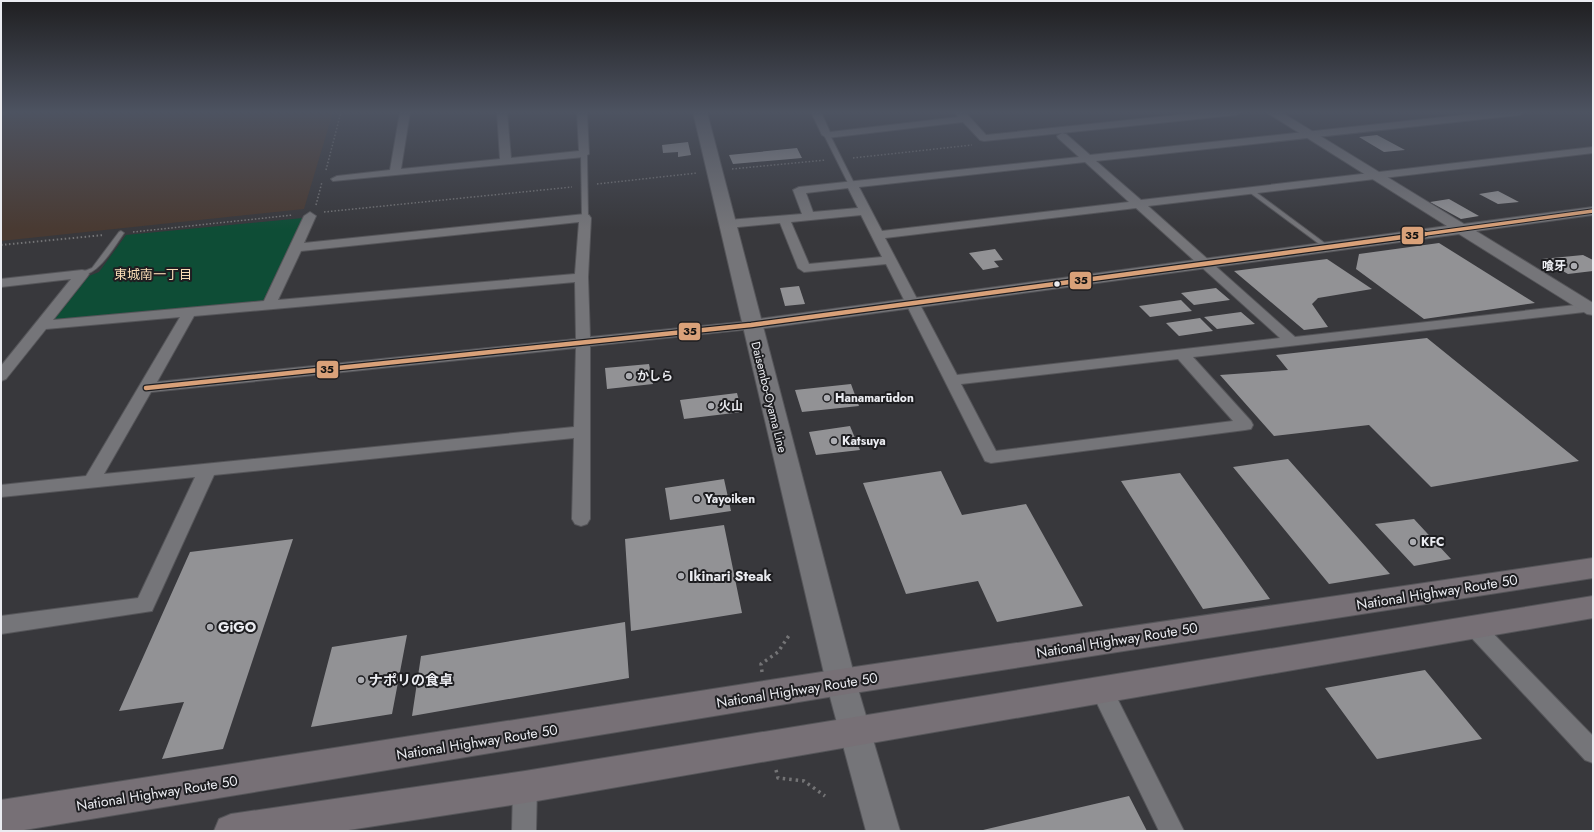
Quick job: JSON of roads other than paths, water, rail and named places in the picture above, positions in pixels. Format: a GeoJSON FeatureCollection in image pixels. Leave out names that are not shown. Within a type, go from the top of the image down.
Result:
{"type":"FeatureCollection","features":[{"type":"Feature","properties":{"kind":"highway","name":"National Highway Route 50"},"geometry":{"type":"LineString","coordinates":[[1,817],[841,682],[1593,568]]}},
{"type":"Feature","properties":{"kind":"highway"},"geometry":{"type":"LineString","coordinates":[[231,831],[525,787],[854,730],[1102,691],[1593,607]]}},
{"type":"Feature","properties":{"kind":"main road","name":"Daisembo-Oyama Line"},"geometry":{"type":"LineString","coordinates":[[709,151],[751,325],[841,682],[883,831]]}},
{"type":"Feature","properties":{"kind":"street"},"geometry":{"type":"LineString","coordinates":[[395,173],[399,151]]}},
{"type":"Feature","properties":{"kind":"street"},"geometry":{"type":"LineString","coordinates":[[505,151],[506,162]]}},
{"type":"Feature","properties":{"kind":"street"},"geometry":{"type":"LineString","coordinates":[[337,179],[584,154],[584,151]]}},
{"type":"Feature","properties":{"kind":"street"},"geometry":{"type":"LineString","coordinates":[[1079,151],[1292,341]]}},
{"type":"Feature","properties":{"kind":"street"},"geometry":{"type":"LineString","coordinates":[[809,217],[799,190],[1164,151]]}},
{"type":"Feature","properties":{"kind":"street"},"geometry":{"type":"LineString","coordinates":[[1335,151],[1592,308]]}},
{"type":"Feature","properties":{"kind":"street"},"geometry":{"type":"LineString","coordinates":[[879,235],[1586,151]]}},
{"type":"Feature","properties":{"kind":"street"},"geometry":{"type":"LineString","coordinates":[[852,185],[879,235],[912,304],[953,380],[991,457],[1245,425],[1182,354]]}},
{"type":"Feature","properties":{"kind":"street"},"geometry":{"type":"LineString","coordinates":[[728,224],[866,211]]}},
{"type":"Feature","properties":{"kind":"street"},"geometry":{"type":"LineString","coordinates":[[146,388],[583,344],[751,325],[1593,211]]}},
{"type":"Feature","properties":{"kind":"street"},"geometry":{"type":"LineString","coordinates":[[268,306],[312,212]]}},
{"type":"Feature","properties":{"kind":"street"},"geometry":{"type":"LineString","coordinates":[[296,248],[585,218],[581,277],[583,344],[581,519]]}},
{"type":"Feature","properties":{"kind":"street"},"geometry":{"type":"LineString","coordinates":[[784,219],[804,268],[890,260]]}},
{"type":"Feature","properties":{"kind":"street"},"geometry":{"type":"LineString","coordinates":[[1,283],[82,274]]}},
{"type":"Feature","properties":{"kind":"street"},"geometry":{"type":"LineString","coordinates":[[1,376],[82,274]]}},
{"type":"Feature","properties":{"kind":"street"},"geometry":{"type":"LineString","coordinates":[[42,325],[581,277]]}},
{"type":"Feature","properties":{"kind":"street"},"geometry":{"type":"LineString","coordinates":[[953,380],[1592,308]]}},
{"type":"Feature","properties":{"kind":"street"},"geometry":{"type":"LineString","coordinates":[[92,481],[189,312]]}},
{"type":"Feature","properties":{"kind":"street"},"geometry":{"type":"LineString","coordinates":[[1,491],[582,432]]}},
{"type":"Feature","properties":{"kind":"street"},"geometry":{"type":"LineString","coordinates":[[1,625],[145,605],[207,471]]}},
{"type":"Feature","properties":{"kind":"street"},"geometry":{"type":"LineString","coordinates":[[1474,627],[1593,752]]}},
{"type":"Feature","properties":{"kind":"street"},"geometry":{"type":"LineString","coordinates":[[1102,691],[1172,831]]}},
{"type":"Feature","properties":{"kind":"street"},"geometry":{"type":"LineString","coordinates":[[524,831],[525,787]]}},
{"type":"Feature","properties":{"kind":"lane"},"geometry":{"type":"LineString","coordinates":[[835,151],[852,185]]}},
{"type":"Feature","properties":{"kind":"lane"},"geometry":{"type":"LineString","coordinates":[[584,154],[585,218]]}},
{"type":"Feature","properties":{"kind":"lane"},"geometry":{"type":"LineString","coordinates":[[1251,191],[1328,248]]}},
{"type":"Feature","properties":{"kind":"lane"},"geometry":{"type":"LineString","coordinates":[[82,274],[94,269],[121,233]]}},
{"type":"Feature","properties":{"kind":"place","name":"喰牙"},"geometry":{"type":"Point","coordinates":[1574,266]}},
{"type":"Feature","properties":{"kind":"place","name":"かしら"},"geometry":{"type":"Point","coordinates":[629,376]}},
{"type":"Feature","properties":{"kind":"place","name":"Hanamarūdon"},"geometry":{"type":"Point","coordinates":[827,398]}},
{"type":"Feature","properties":{"kind":"place","name":"火山"},"geometry":{"type":"Point","coordinates":[711,406]}},
{"type":"Feature","properties":{"kind":"place","name":"Katsuya"},"geometry":{"type":"Point","coordinates":[834,441]}},
{"type":"Feature","properties":{"kind":"place","name":"Yayoiken"},"geometry":{"type":"Point","coordinates":[697,499]}},
{"type":"Feature","properties":{"kind":"place","name":"KFC"},"geometry":{"type":"Point","coordinates":[1413,542]}},
{"type":"Feature","properties":{"kind":"place","name":"Ikinari Steak"},"geometry":{"type":"Point","coordinates":[681,576]}},
{"type":"Feature","properties":{"kind":"place","name":"GiGO"},"geometry":{"type":"Point","coordinates":[210,627]}},
{"type":"Feature","properties":{"kind":"place","name":"ナポリの食卓"},"geometry":{"type":"Point","coordinates":[361,680]}},
{"type":"Feature","properties":{"kind":"district","name":"東城南一丁目"},"geometry":{"type":"Point","coordinates":[153,274]}}]}
